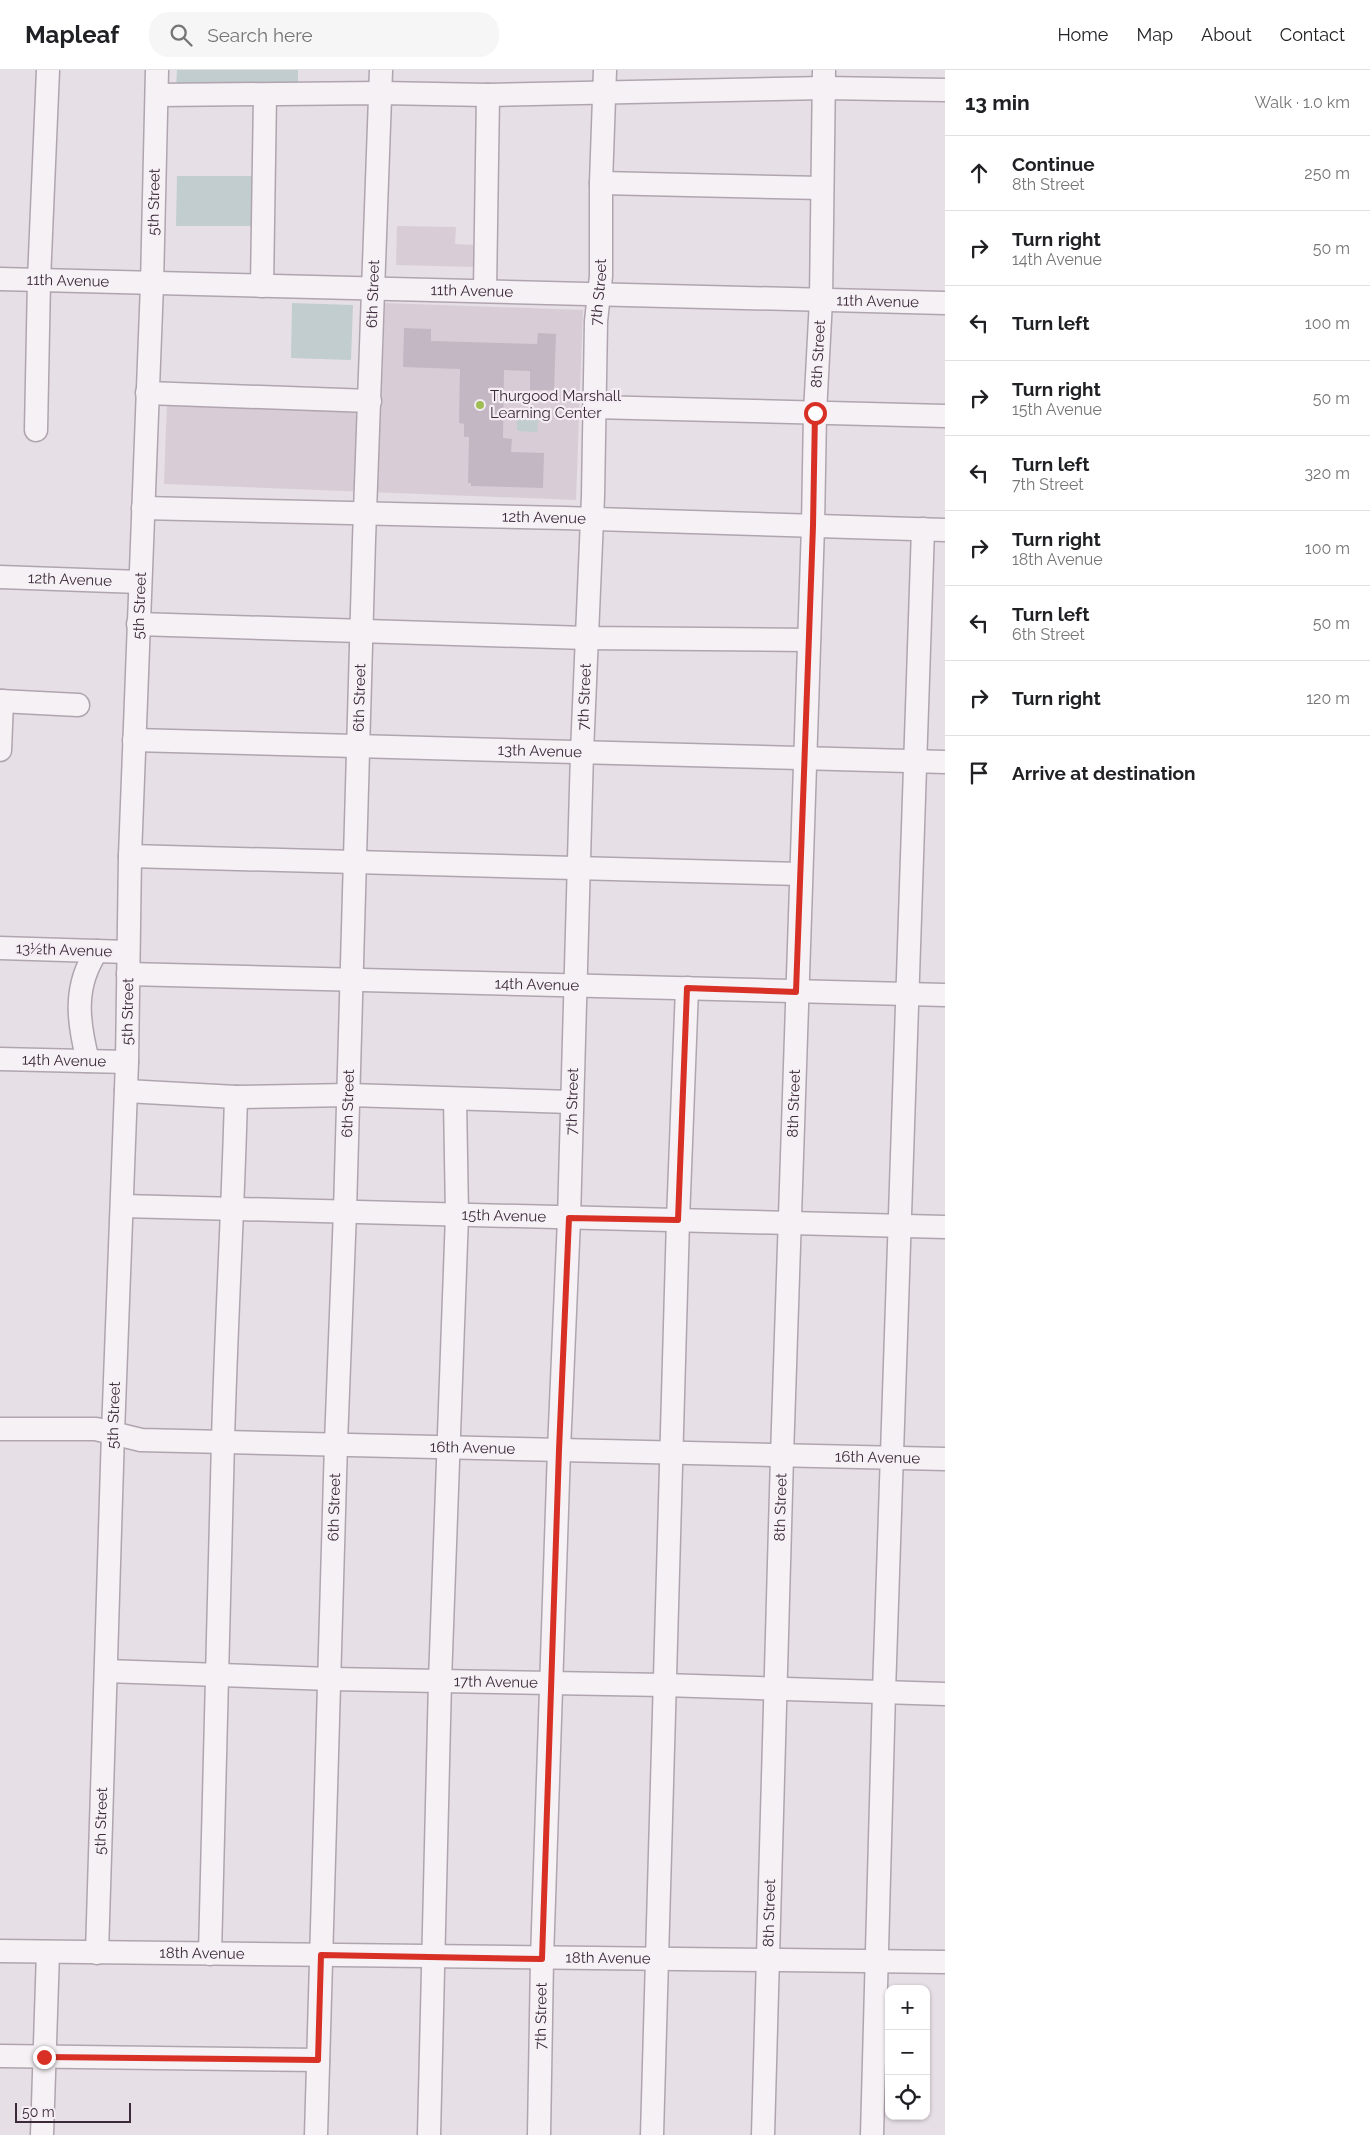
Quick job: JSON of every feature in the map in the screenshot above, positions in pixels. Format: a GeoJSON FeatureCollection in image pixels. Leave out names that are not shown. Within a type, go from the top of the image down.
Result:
{"type":"FeatureCollection","features":[{"type":"Feature","properties":{"kind":"street"},"geometry":{"type":"LineString","coordinates":[[36,430],[39,280],[48,70]]}},
{"type":"Feature","properties":{"kind":"street","name":"5th Street"},"geometry":{"type":"LineString","coordinates":[[97,1952],[113,1433],[123,1206],[130,856],[152,284],[157,70]]}},
{"type":"Feature","properties":{"kind":"street","name":"6th Street"},"geometry":{"type":"LineString","coordinates":[[316,2135],[354,863],[381,70]]}},
{"type":"Feature","properties":{"kind":"street"},"geometry":{"type":"LineString","coordinates":[[157,95],[381,93],[488,95],[604,80],[824,79],[945,90]]}},
{"type":"Feature","properties":{"kind":"street","name":"8th Street"},"geometry":{"type":"LineString","coordinates":[[763,2135],[782,1456],[791,1223],[796,992],[806,758],[815,413],[821,300],[821,188],[824,79]]}},
{"type":"Feature","properties":{"kind":"street","name":"7th Street"},"geometry":{"type":"LineString","coordinates":[[539,2135],[542,1959],[559,1450],[569,1218],[596,320],[601,276],[604,80]]}},
{"type":"Feature","properties":{"kind":"street"},"geometry":{"type":"LineString","coordinates":[[262,286],[265,95]]}},
{"type":"Feature","properties":{"kind":"street"},"geometry":{"type":"LineString","coordinates":[[485,290],[488,95]]}},
{"type":"Feature","properties":{"kind":"street"},"geometry":{"type":"LineString","coordinates":[[601,183],[821,188]]}},
{"type":"Feature","properties":{"kind":"street","name":"11th Avenue"},"geometry":{"type":"LineString","coordinates":[[0,279],[945,303]]}},
{"type":"Feature","properties":{"kind":"street"},"geometry":{"type":"LineString","coordinates":[[147,393],[370,401]]}},
{"type":"Feature","properties":{"kind":"street"},"geometry":{"type":"LineString","coordinates":[[594,407],[945,416]]}},
{"type":"Feature","properties":{"kind":"street","name":"12th Avenue"},"geometry":{"type":"LineString","coordinates":[[143,508],[945,530]]}},
{"type":"Feature","properties":{"kind":"street"},"geometry":{"type":"LineString","coordinates":[[872,2135],[884,1692],[923,529]]}},
{"type":"Feature","properties":{"kind":"street","name":"12th Avenue"},"geometry":{"type":"LineString","coordinates":[[0,577],[140,582]]}},
{"type":"Feature","properties":{"kind":"street"},"geometry":{"type":"LineString","coordinates":[[138,624],[586,638],[809,640]]}},
{"type":"Feature","properties":{"kind":"street"},"geometry":{"type":"LineString","coordinates":[[0,750],[1,701],[78,704]]}},
{"type":"Feature","properties":{"kind":"street","name":"13th Avenue"},"geometry":{"type":"LineString","coordinates":[[134,740],[945,762]]}},
{"type":"Feature","properties":{"kind":"street"},"geometry":{"type":"LineString","coordinates":[[130,856],[801,874]]}},
{"type":"Feature","properties":{"kind":"street","name":"13½th Avenue"},"geometry":{"type":"LineString","coordinates":[[0,948],[97,951],[128,963]]}},
{"type":"Feature","properties":{"kind":"street"},"geometry":{"type":"LineString","coordinates":[[88,1061],[80,1031],[81,987],[87,966],[97,951]]}},
{"type":"Feature","properties":{"kind":"street","name":"14th Avenue"},"geometry":{"type":"LineString","coordinates":[[128,963],[352,979],[576,984],[796,992],[945,994]]}},
{"type":"Feature","properties":{"kind":"street"},"geometry":{"type":"LineString","coordinates":[[652,2135],[678,1220],[687,988]]}},
{"type":"Feature","properties":{"kind":"street","name":"14th Avenue"},"geometry":{"type":"LineString","coordinates":[[0,1059],[127,1062]]}},
{"type":"Feature","properties":{"kind":"street"},"geometry":{"type":"LineString","coordinates":[[126,1091],[236,1097],[348,1096],[571,1102]]}},
{"type":"Feature","properties":{"kind":"street"},"geometry":{"type":"LineString","coordinates":[[210,1954],[223,1441],[236,1097]]}},
{"type":"Feature","properties":{"kind":"street"},"geometry":{"type":"LineString","coordinates":[[429,2135],[440,1681],[457,1215],[455,1099]]}},
{"type":"Feature","properties":{"kind":"street","name":"15th Avenue"},"geometry":{"type":"LineString","coordinates":[[123,1206],[945,1227]]}},
{"type":"Feature","properties":{"kind":"street","name":"16th Avenue"},"geometry":{"type":"LineString","coordinates":[[0,1428],[96,1429],[141,1440],[945,1459]]}},
{"type":"Feature","properties":{"kind":"street","name":"17th Avenue"},"geometry":{"type":"LineString","coordinates":[[106,1671],[330,1679],[664,1685],[945,1694]]}},
{"type":"Feature","properties":{"kind":"street","name":"18th Avenue"},"geometry":{"type":"LineString","coordinates":[[0,1951],[542,1959],[656,1958],[945,1962]]}},
{"type":"Feature","properties":{"kind":"street"},"geometry":{"type":"LineString","coordinates":[[42,2135],[48,1952]]}},
{"type":"Feature","properties":{"kind":"street"},"geometry":{"type":"LineString","coordinates":[[0,2056],[318,2060]]}},
{"type":"Feature","properties":{"kind":"shaded area"},"geometry":{"type":"Polygon","coordinates":[[[177,70],[298,70],[298,87],[176,89],[177,70]]]}},
{"type":"Feature","properties":{"kind":"shaded area"},"geometry":{"type":"Polygon","coordinates":[[[177,176],[259,176],[259,226],[176,226],[177,176]]]}},
{"type":"Feature","properties":{"kind":"shaded area"},"geometry":{"type":"Polygon","coordinates":[[[397,226],[456,227],[455,244],[477,245],[476,267],[396,265],[397,226]]]}},
{"type":"Feature","properties":{"kind":"shaded area"},"geometry":{"type":"Polygon","coordinates":[[[292,303],[353,305],[351,360],[291,358],[292,303]]]}},
{"type":"Feature","properties":{"kind":"shaded area","name":"Thurgood Marshall Learning Center"},"geometry":{"type":"Polygon","coordinates":[[[385,303],[583,310],[576,500],[164,484],[167,401],[381,410],[385,303]]]}},
{"type":"Feature","properties":{"kind":"shaded area"},"geometry":{"type":"Polygon","coordinates":[[[517,411],[537,412],[539,415],[537,432],[517,431],[517,411]]]}},
{"type":"Feature","properties":{"kind":"building"},"geometry":{"type":"Polygon","coordinates":[[[404,328],[431,329],[431,341],[537,344],[538,333],[556,334],[554,390],[530,390],[530,371],[504,370],[503,438],[512,439],[511,452],[544,453],[543,488],[471,486],[471,483],[468,483],[469,437],[464,437],[464,424],[459,423],[460,369],[403,367],[404,328]]]}},
{"type":"Feature","properties":{"kind":"place","name":"Thurgood Marshall Learning Center"},"geometry":{"type":"Point","coordinates":[480,405]}},
{"type":"Feature","properties":{"kind":"route"},"geometry":{"type":"LineString","coordinates":[[44,2057],[318,2060],[321,1955],[542,1959],[559,1450],[569,1218],[678,1220],[687,988],[796,992],[806,758],[815,413]]}}]}
